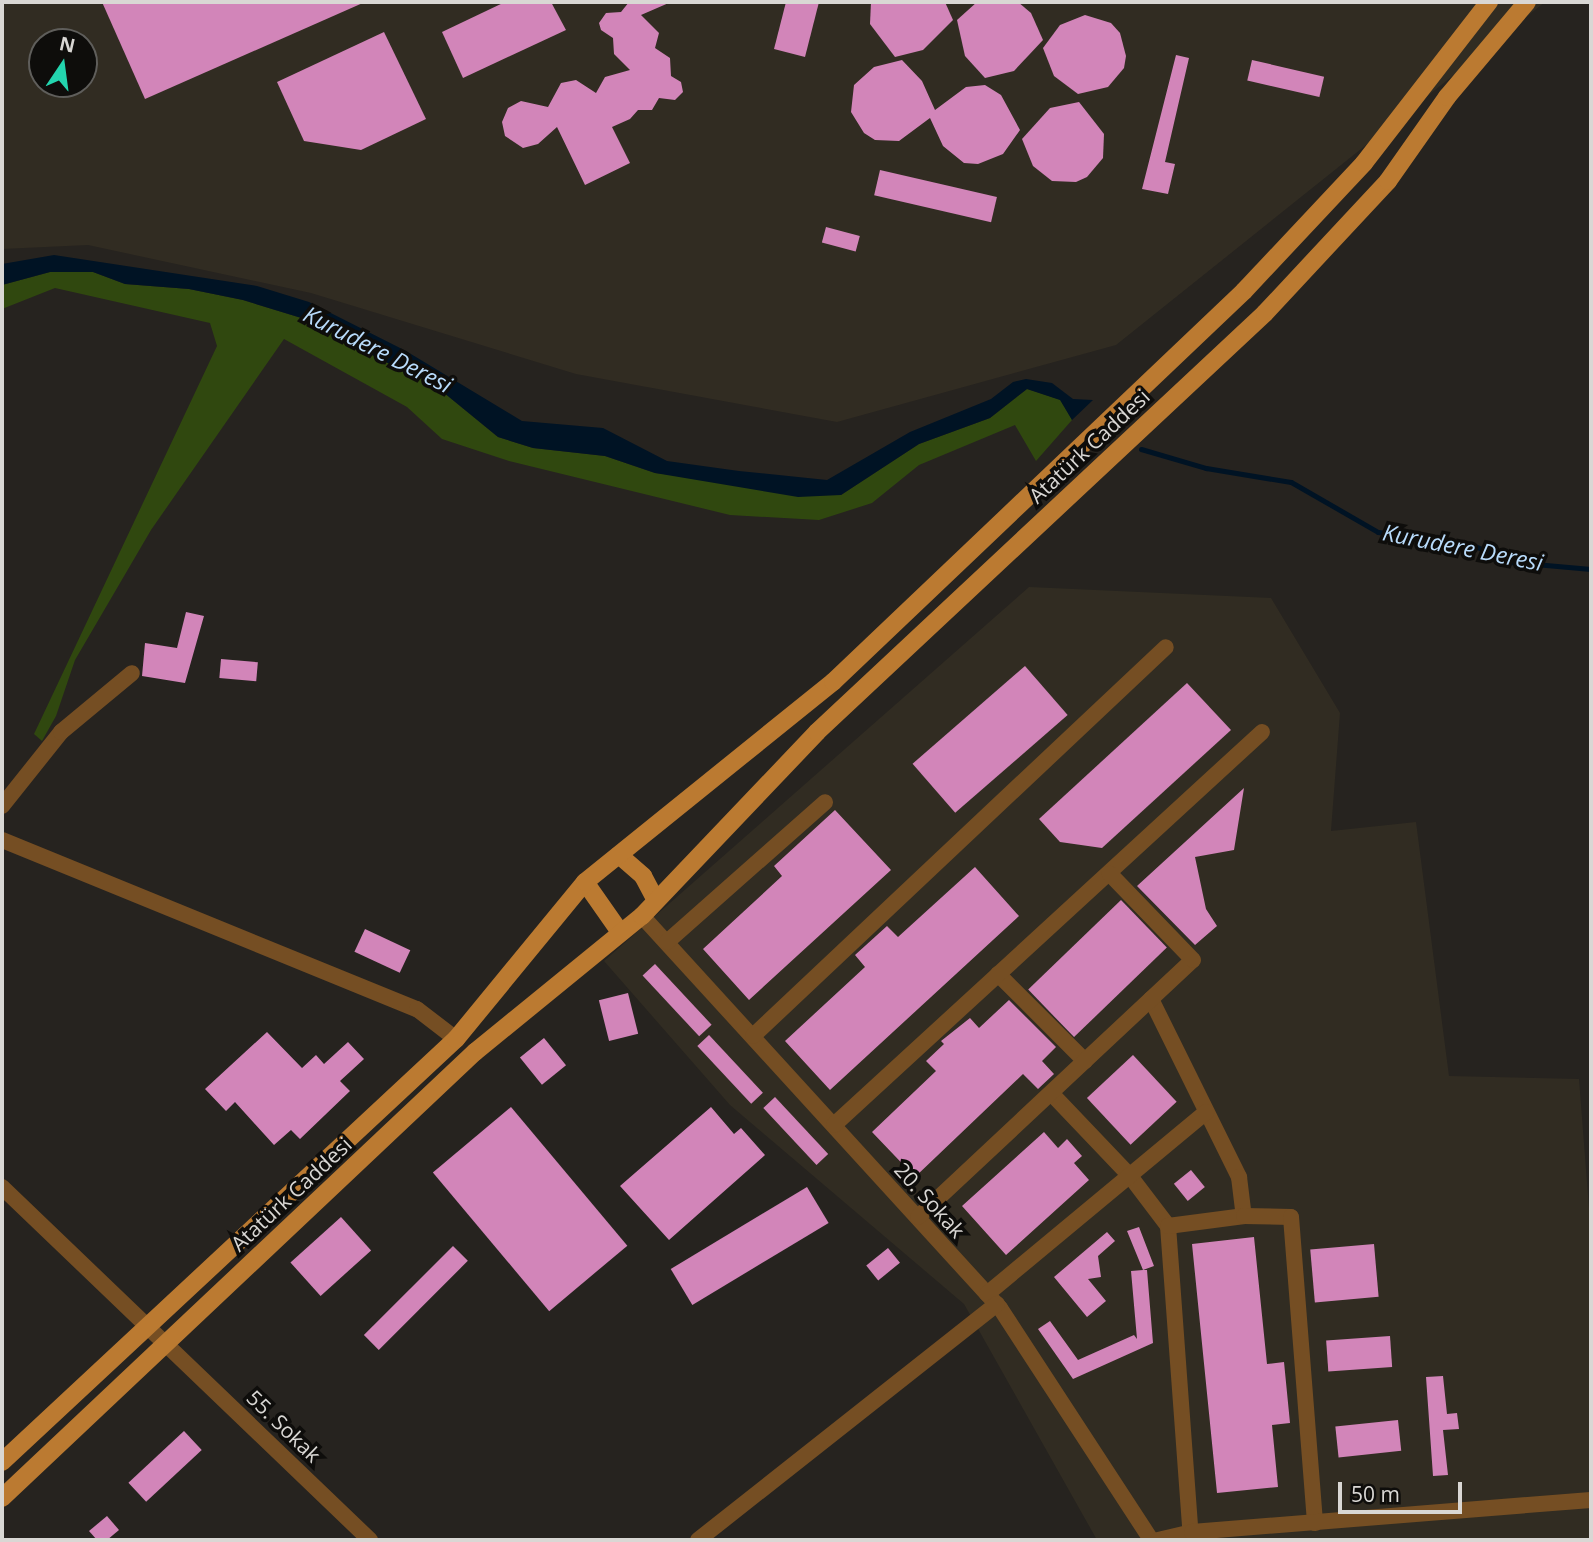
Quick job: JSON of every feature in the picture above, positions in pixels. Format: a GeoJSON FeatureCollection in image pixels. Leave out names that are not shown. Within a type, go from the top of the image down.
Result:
{"type":"FeatureCollection","features":[{"type":"Feature","properties":{"kind":"main road","name":"Atatürk Caddesi"},"geometry":{"type":"LineString","coordinates":[[2,1462],[456,1039],[585,882],[833,682],[1244,291],[1364,163],[1489,2]]}},
{"type":"Feature","properties":{"kind":"main road","name":"Atatürk Caddesi"},"geometry":{"type":"LineString","coordinates":[[2,1498],[475,1052],[642,916],[655,899],[817,732],[1311,268],[1388,181],[1447,97],[1527,2]]}},
{"type":"Feature","properties":{"kind":"main road"},"geometry":{"type":"LineString","coordinates":[[619,855],[642,876],[655,899]]}},
{"type":"Feature","properties":{"kind":"main road"},"geometry":{"type":"LineString","coordinates":[[585,882],[620,932]]}},
{"type":"Feature","properties":{"kind":"street"},"geometry":{"type":"LineString","coordinates":[[752,1036],[1166,647]]}},
{"type":"Feature","properties":{"kind":"street"},"geometry":{"type":"LineString","coordinates":[[2,806],[61,732],[132,673]]}},
{"type":"Feature","properties":{"kind":"street"},"geometry":{"type":"LineString","coordinates":[[834,1125],[1262,732]]}},
{"type":"Feature","properties":{"kind":"street"},"geometry":{"type":"LineString","coordinates":[[667,942],[825,802]]}},
{"type":"Feature","properties":{"kind":"street"},"geometry":{"type":"LineString","coordinates":[[2,840],[417,1009],[456,1039]]}},
{"type":"Feature","properties":{"kind":"street"},"geometry":{"type":"LineString","coordinates":[[918,1217],[1193,960],[1110,874]]}},
{"type":"Feature","properties":{"kind":"street","name":"20. Sokak"},"geometry":{"type":"LineString","coordinates":[[642,916],[992,1299],[1151,1540]]}},
{"type":"Feature","properties":{"kind":"street"},"geometry":{"type":"LineString","coordinates":[[998,975],[1085,1061]]}},
{"type":"Feature","properties":{"kind":"street"},"geometry":{"type":"LineString","coordinates":[[1151,999],[1239,1177],[1244,1216]]}},
{"type":"Feature","properties":{"kind":"street"},"geometry":{"type":"LineString","coordinates":[[1051,1093],[1130,1176],[1168,1226],[1191,1536]]}},
{"type":"Feature","properties":{"kind":"street"},"geometry":{"type":"LineString","coordinates":[[698,1540],[992,1299],[1206,1112]]}},
{"type":"Feature","properties":{"kind":"street","name":"55. Sokak"},"geometry":{"type":"LineString","coordinates":[[2,1186],[168,1342],[370,1540]]}},
{"type":"Feature","properties":{"kind":"street"},"geometry":{"type":"LineString","coordinates":[[1168,1226],[1244,1216],[1292,1217],[1315,1522]]}},
{"type":"Feature","properties":{"kind":"street"},"geometry":{"type":"LineString","coordinates":[[1157,1540],[1315,1522],[1591,1500]]}},
{"type":"Feature","properties":{"kind":"shaded area"},"geometry":{"type":"Polygon","coordinates":[[[2,2],[1545,2],[1116,345],[837,422],[576,374],[311,293],[88,245],[2,249],[2,2]]]}},
{"type":"Feature","properties":{"kind":"shaded area"},"geometry":{"type":"Polygon","coordinates":[[[1029,587],[1271,598],[1340,713],[1331,831],[1416,822],[1449,1076],[1579,1079],[1591,1234],[1591,1540],[1097,1540],[964,1304],[730,1105],[604,961],[1029,587]]]}},
{"type":"Feature","properties":{"kind":"green space"},"geometry":{"type":"Polygon","coordinates":[[[50,272],[93,272],[125,284],[189,289],[243,300],[321,324],[379,359],[432,383],[498,437],[533,448],[605,456],[655,473],[841,495],[919,444],[990,418],[1027,389],[1061,400],[1072,420],[1036,461],[1015,425],[919,465],[872,503],[819,520],[730,515],[509,461],[442,439],[407,407],[284,339],[151,530],[75,660],[56,716],[42,741],[34,734],[217,346],[210,323],[55,288],[2,309],[2,285],[50,272]]]}},
{"type":"Feature","properties":{"kind":"water"},"geometry":{"type":"Polygon","coordinates":[[[54,255],[257,286],[309,302],[406,351],[522,421],[603,428],[667,461],[827,480],[910,432],[991,399],[1013,382],[1026,379],[1052,383],[1073,399],[1093,400],[1072,420],[1060,400],[1027,389],[990,418],[919,444],[841,495],[798,497],[655,473],[605,456],[533,448],[498,437],[432,383],[379,359],[321,324],[243,300],[189,289],[125,284],[93,272],[50,272],[2,285],[2,264],[54,255]]]}},
{"type":"Feature","properties":{"kind":"building"},"geometry":{"type":"Polygon","coordinates":[[[102,2],[365,2],[145,99],[102,2]]]}},
{"type":"Feature","properties":{"kind":"building"},"geometry":{"type":"Polygon","coordinates":[[[505,2],[551,2],[566,30],[463,78],[442,32],[505,2]]]}},
{"type":"Feature","properties":{"kind":"building"},"geometry":{"type":"Polygon","coordinates":[[[629,2],[671,2],[641,15],[659,33],[655,48],[670,58],[671,76],[681,82],[683,92],[675,100],[659,98],[652,110],[638,110],[630,119],[612,127],[630,163],[585,185],[557,127],[538,144],[523,148],[505,136],[502,122],[508,108],[521,101],[548,107],[561,83],[576,80],[596,93],[605,77],[630,70],[614,54],[613,38],[601,30],[599,23],[606,13],[621,12],[629,2]]]}},
{"type":"Feature","properties":{"kind":"building"},"geometry":{"type":"Polygon","coordinates":[[[786,2],[819,2],[805,57],[774,49],[786,2]]]}},
{"type":"Feature","properties":{"kind":"building"},"geometry":{"type":"Polygon","coordinates":[[[871,2],[945,2],[953,20],[923,50],[895,57],[870,24],[871,2]]]}},
{"type":"Feature","properties":{"kind":"building"},"geometry":{"type":"Polygon","coordinates":[[[977,2],[1018,2],[1031,13],[1043,40],[1014,71],[985,78],[965,56],[957,20],[977,2]]]}},
{"type":"Feature","properties":{"kind":"building"},"geometry":{"type":"Polygon","coordinates":[[[1085,15],[1111,23],[1120,33],[1126,56],[1124,68],[1108,87],[1078,94],[1054,76],[1043,48],[1060,25],[1085,15]]]}},
{"type":"Feature","properties":{"kind":"building"},"geometry":{"type":"Polygon","coordinates":[[[384,32],[426,119],[361,150],[304,141],[277,82],[384,32]]]}},
{"type":"Feature","properties":{"kind":"building"},"geometry":{"type":"Polygon","coordinates":[[[1176,55],[1189,58],[1165,162],[1175,164],[1168,194],[1142,189],[1176,55]]]}},
{"type":"Feature","properties":{"kind":"building"},"geometry":{"type":"Polygon","coordinates":[[[902,60],[922,81],[935,110],[966,87],[985,85],[1001,95],[1020,130],[1003,154],[978,164],[964,163],[943,146],[930,118],[899,141],[875,140],[864,133],[851,112],[854,85],[874,67],[902,60]]]}},
{"type":"Feature","properties":{"kind":"building"},"geometry":{"type":"Polygon","coordinates":[[[1252,60],[1324,77],[1319,97],[1247,80],[1252,60]]]}},
{"type":"Feature","properties":{"kind":"building"},"geometry":{"type":"Polygon","coordinates":[[[1079,102],[1104,134],[1103,158],[1087,177],[1076,182],[1052,181],[1033,166],[1022,139],[1050,108],[1079,102]]]}},
{"type":"Feature","properties":{"kind":"building"},"geometry":{"type":"Polygon","coordinates":[[[880,170],[997,197],[991,222],[874,195],[880,170]]]}},
{"type":"Feature","properties":{"kind":"building"},"geometry":{"type":"Polygon","coordinates":[[[826,227],[860,236],[856,252],[822,242],[826,227]]]}},
{"type":"Feature","properties":{"kind":"building"},"geometry":{"type":"Polygon","coordinates":[[[186,612],[204,616],[185,683],[142,676],[145,643],[177,648],[186,612]]]}},
{"type":"Feature","properties":{"kind":"building"},"geometry":{"type":"Polygon","coordinates":[[[221,659],[258,662],[256,681],[219,678],[221,659]]]}},
{"type":"Feature","properties":{"kind":"building"},"geometry":{"type":"Polygon","coordinates":[[[1025,666],[1068,715],[955,813],[913,764],[1025,666]]]}},
{"type":"Feature","properties":{"kind":"building"},"geometry":{"type":"Polygon","coordinates":[[[1187,683],[1231,730],[1102,848],[1060,842],[1039,819],[1187,683]]]}},
{"type":"Feature","properties":{"kind":"building"},"geometry":{"type":"Polygon","coordinates":[[[1244,788],[1234,850],[1195,857],[1206,909],[1217,926],[1195,945],[1137,886],[1244,788]]]}},
{"type":"Feature","properties":{"kind":"building"},"geometry":{"type":"Polygon","coordinates":[[[835,810],[891,870],[749,1000],[703,949],[782,876],[774,866],[835,810]]]}},
{"type":"Feature","properties":{"kind":"building"},"geometry":{"type":"Polygon","coordinates":[[[975,867],[1019,916],[830,1090],[785,1041],[865,967],[855,955],[887,926],[898,937],[975,867]]]}},
{"type":"Feature","properties":{"kind":"building"},"geometry":{"type":"Polygon","coordinates":[[[1121,900],[1167,947],[1074,1037],[1028,990],[1121,900]]]}},
{"type":"Feature","properties":{"kind":"building"},"geometry":{"type":"Polygon","coordinates":[[[365,929],[410,950],[400,973],[354,952],[365,929]]]}},
{"type":"Feature","properties":{"kind":"building"},"geometry":{"type":"Polygon","coordinates":[[[655,964],[712,1025],[699,1036],[643,976],[655,964]]]}},
{"type":"Feature","properties":{"kind":"building"},"geometry":{"type":"Polygon","coordinates":[[[628,993],[638,1034],[609,1041],[599,1000],[628,993]]]}},
{"type":"Feature","properties":{"kind":"building"},"geometry":{"type":"Polygon","coordinates":[[[1009,1000],[1056,1047],[1042,1061],[1054,1074],[1038,1089],[1023,1074],[915,1177],[872,1132],[936,1071],[926,1061],[944,1044],[941,1041],[970,1018],[979,1028],[1009,1000]]]}},
{"type":"Feature","properties":{"kind":"building"},"geometry":{"type":"Polygon","coordinates":[[[267,1032],[302,1068],[316,1055],[324,1064],[348,1042],[364,1059],[340,1081],[350,1091],[300,1139],[291,1130],[274,1145],[235,1102],[226,1111],[205,1089],[267,1032]]]}},
{"type":"Feature","properties":{"kind":"building"},"geometry":{"type":"Polygon","coordinates":[[[709,1035],[763,1093],[751,1104],[697,1046],[709,1035]]]}},
{"type":"Feature","properties":{"kind":"building"},"geometry":{"type":"Polygon","coordinates":[[[544,1038],[566,1065],[542,1085],[520,1058],[544,1038]]]}},
{"type":"Feature","properties":{"kind":"building"},"geometry":{"type":"Polygon","coordinates":[[[1133,1055],[1177,1102],[1131,1145],[1087,1098],[1133,1055]]]}},
{"type":"Feature","properties":{"kind":"building"},"geometry":{"type":"Polygon","coordinates":[[[775,1097],[828,1154],[816,1165],[763,1108],[775,1097]]]}},
{"type":"Feature","properties":{"kind":"building"},"geometry":{"type":"Polygon","coordinates":[[[511,1107],[627,1246],[549,1311],[433,1173],[511,1107]]]}},
{"type":"Feature","properties":{"kind":"building"},"geometry":{"type":"Polygon","coordinates":[[[711,1107],[734,1134],[741,1128],[765,1155],[669,1240],[620,1186],[711,1107]]]}},
{"type":"Feature","properties":{"kind":"building"},"geometry":{"type":"Polygon","coordinates":[[[1044,1132],[1058,1148],[1067,1139],[1082,1156],[1074,1163],[1089,1180],[1006,1255],[962,1206],[1044,1132]]]}},
{"type":"Feature","properties":{"kind":"building"},"geometry":{"type":"Polygon","coordinates":[[[1191,1170],[1205,1187],[1188,1201],[1174,1184],[1191,1170]]]}},
{"type":"Feature","properties":{"kind":"building"},"geometry":{"type":"Polygon","coordinates":[[[807,1187],[829,1223],[692,1305],[671,1269],[807,1187]]]}},
{"type":"Feature","properties":{"kind":"building"},"geometry":{"type":"Polygon","coordinates":[[[341,1217],[371,1250],[321,1296],[290,1263],[341,1217]]]}},
{"type":"Feature","properties":{"kind":"building"},"geometry":{"type":"Polygon","coordinates":[[[1139,1227],[1154,1266],[1143,1270],[1127,1231],[1139,1227]]]}},
{"type":"Feature","properties":{"kind":"building"},"geometry":{"type":"Polygon","coordinates":[[[1107,1232],[1115,1241],[1098,1256],[1101,1277],[1088,1279],[1106,1301],[1087,1317],[1054,1277],[1107,1232]]]}},
{"type":"Feature","properties":{"kind":"building"},"geometry":{"type":"Polygon","coordinates":[[[1254,1237],[1267,1364],[1284,1362],[1290,1423],[1272,1425],[1278,1487],[1217,1493],[1192,1244],[1254,1237]]]}},
{"type":"Feature","properties":{"kind":"building"},"geometry":{"type":"Polygon","coordinates":[[[1374,1244],[1379,1297],[1315,1302],[1310,1250],[1374,1244]]]}},
{"type":"Feature","properties":{"kind":"building"},"geometry":{"type":"Polygon","coordinates":[[[453,1246],[468,1261],[379,1350],[364,1335],[453,1246]]]}},
{"type":"Feature","properties":{"kind":"building"},"geometry":{"type":"Polygon","coordinates":[[[888,1248],[900,1263],[878,1280],[866,1266],[888,1248]]]}},
{"type":"Feature","properties":{"kind":"building"},"geometry":{"type":"Polygon","coordinates":[[[1147,1270],[1153,1343],[1073,1379],[1038,1329],[1050,1321],[1078,1360],[1134,1335],[1137,1339],[1131,1271],[1147,1270]]]}},
{"type":"Feature","properties":{"kind":"building"},"geometry":{"type":"Polygon","coordinates":[[[1390,1336],[1392,1367],[1328,1371],[1326,1340],[1390,1336]]]}},
{"type":"Feature","properties":{"kind":"building"},"geometry":{"type":"Polygon","coordinates":[[[1443,1376],[1447,1414],[1457,1413],[1459,1429],[1443,1430],[1448,1475],[1433,1476],[1426,1377],[1443,1376]]]}},
{"type":"Feature","properties":{"kind":"building"},"geometry":{"type":"Polygon","coordinates":[[[1398,1420],[1401,1451],[1339,1457],[1335,1427],[1398,1420]]]}},
{"type":"Feature","properties":{"kind":"building"},"geometry":{"type":"Polygon","coordinates":[[[184,1431],[202,1450],[146,1502],[128,1483],[184,1431]]]}},
{"type":"Feature","properties":{"kind":"building"},"geometry":{"type":"Polygon","coordinates":[[[107,1516],[119,1530],[107,1540],[97,1540],[89,1531],[107,1516]]]}},
{"type":"Feature","properties":{"kind":"waterway","name":"Kurudere Deresi"},"geometry":{"type":"LineString","coordinates":[[1141,449],[1206,468],[1291,482],[1378,532],[1470,544],[1512,562],[1591,569]]}}]}
